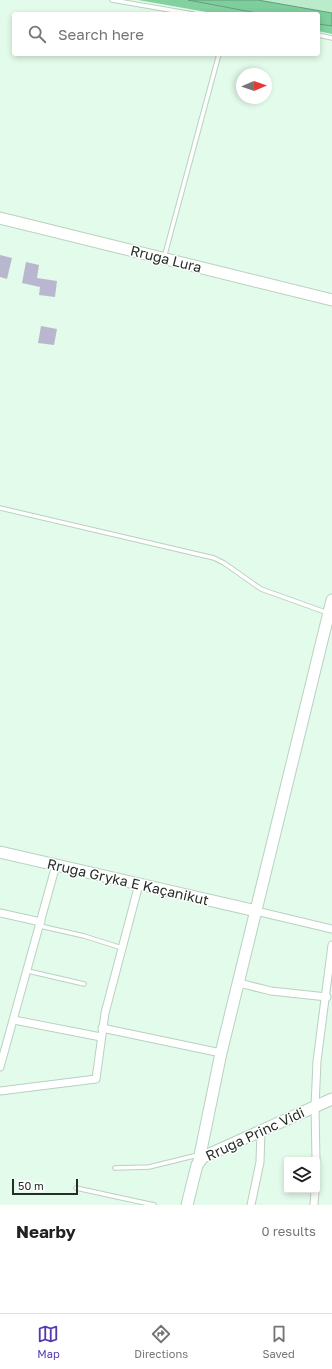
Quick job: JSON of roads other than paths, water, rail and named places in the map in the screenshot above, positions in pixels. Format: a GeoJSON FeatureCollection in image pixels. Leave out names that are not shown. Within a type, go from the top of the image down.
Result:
{"type":"FeatureCollection","features":[{"type":"Feature","properties":{"kind":"street","name":"Rruga Lura"},"geometry":{"type":"LineString","coordinates":[[0,218],[332,300]]}},
{"type":"Feature","properties":{"kind":"street"},"geometry":{"type":"LineString","coordinates":[[199,1157],[220,1053],[239,983],[332,600]]}},
{"type":"Feature","properties":{"kind":"street","name":"Rruga Gryka E Kaçanikut"},"geometry":{"type":"LineString","coordinates":[[0,852],[256,911]]}},
{"type":"Feature","properties":{"kind":"street"},"geometry":{"type":"LineString","coordinates":[[0,1067],[3,1045],[14,1020],[56,865]]}},
{"type":"Feature","properties":{"kind":"street"},"geometry":{"type":"LineString","coordinates":[[0,1091],[96,1079],[102,1028],[139,884]]}},
{"type":"Feature","properties":{"kind":"street"},"geometry":{"type":"LineString","coordinates":[[256,911],[332,929]]}},
{"type":"Feature","properties":{"kind":"street"},"geometry":{"type":"LineString","coordinates":[[0,912],[41,924]]}},
{"type":"Feature","properties":{"kind":"street"},"geometry":{"type":"LineString","coordinates":[[316,1157],[315,1107],[317,1061],[327,997],[332,945]]}},
{"type":"Feature","properties":{"kind":"street"},"geometry":{"type":"LineString","coordinates":[[239,983],[271,991],[327,997]]}},
{"type":"Feature","properties":{"kind":"street"},"geometry":{"type":"LineString","coordinates":[[14,1020],[101,1037]]}},
{"type":"Feature","properties":{"kind":"street"},"geometry":{"type":"LineString","coordinates":[[102,1028],[220,1053]]}},
{"type":"Feature","properties":{"kind":"street","name":"Rruga Princ Vidi"},"geometry":{"type":"LineString","coordinates":[[187,1205],[199,1157],[203,1157],[332,1099]]}},
{"type":"Feature","properties":{"kind":"street"},"geometry":{"type":"LineString","coordinates":[[251,1205],[260,1162],[261,1131]]}},
{"type":"Feature","properties":{"kind":"street"},"geometry":{"type":"LineString","coordinates":[[314,1205],[315,1193]]}},
{"type":"Feature","properties":{"kind":"lane"},"geometry":{"type":"LineString","coordinates":[[112,0],[181,12]]}},
{"type":"Feature","properties":{"kind":"lane"},"geometry":{"type":"LineString","coordinates":[[320,36],[332,38]]}},
{"type":"Feature","properties":{"kind":"lane"},"geometry":{"type":"LineString","coordinates":[[163,258],[218,56]]}},
{"type":"Feature","properties":{"kind":"lane"},"geometry":{"type":"LineString","coordinates":[[0,508],[214,558],[224,562],[261,589],[329,614]]}},
{"type":"Feature","properties":{"kind":"lane"},"geometry":{"type":"LineString","coordinates":[[41,924],[122,948]]}},
{"type":"Feature","properties":{"kind":"lane"},"geometry":{"type":"LineString","coordinates":[[28,971],[84,984]]}},
{"type":"Feature","properties":{"kind":"lane"},"geometry":{"type":"LineString","coordinates":[[115,1168],[149,1167],[199,1157]]}},
{"type":"Feature","properties":{"kind":"lane"},"geometry":{"type":"LineString","coordinates":[[76,1188],[154,1205]]}}]}
